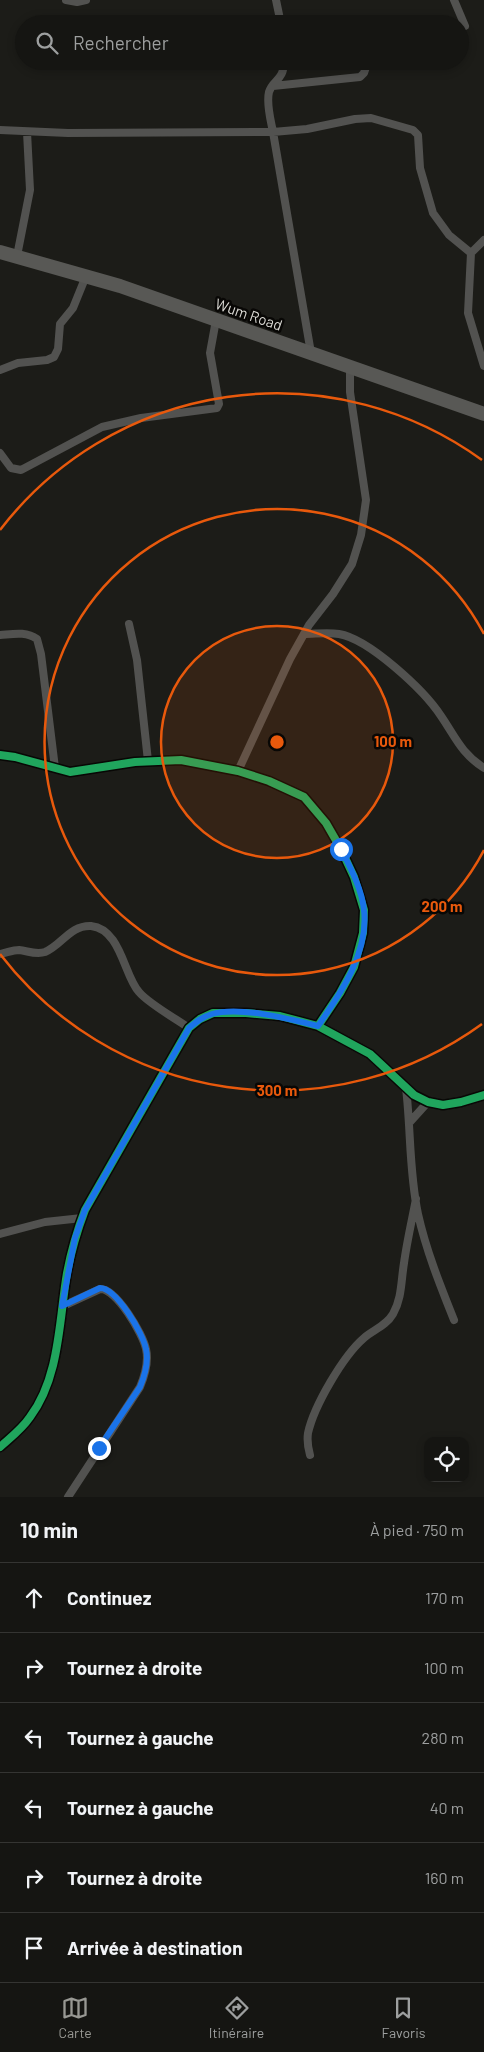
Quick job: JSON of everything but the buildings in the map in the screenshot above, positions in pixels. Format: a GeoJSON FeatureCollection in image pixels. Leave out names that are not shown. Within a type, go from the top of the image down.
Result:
{"type":"FeatureCollection","features":[{"type":"Feature","properties":{"kind":"highway","name":"Wum Road"},"geometry":{"type":"LineString","coordinates":[[0,252],[120,286],[484,414]]}},
{"type":"Feature","properties":{"kind":"street"},"geometry":{"type":"LineString","coordinates":[[66,0],[77,2],[86,0]]}},
{"type":"Feature","properties":{"kind":"street"},"geometry":{"type":"LineString","coordinates":[[276,0],[279,15]]}},
{"type":"Feature","properties":{"kind":"street"},"geometry":{"type":"LineString","coordinates":[[454,0],[460,15]]}},
{"type":"Feature","properties":{"kind":"street"},"geometry":{"type":"LineString","coordinates":[[283,70],[283,74],[269,92],[269,99],[311,353]]}},
{"type":"Feature","properties":{"kind":"street"},"geometry":{"type":"LineString","coordinates":[[273,86],[360,77],[365,70]]}},
{"type":"Feature","properties":{"kind":"street"},"geometry":{"type":"LineString","coordinates":[[0,130],[27,132],[273,132],[307,129],[355,119],[371,118],[413,130],[418,135],[420,168],[433,213],[449,235],[471,253]]}},
{"type":"Feature","properties":{"kind":"street"},"geometry":{"type":"LineString","coordinates":[[17,256],[30,190],[27,132]]}},
{"type":"Feature","properties":{"kind":"street"},"geometry":{"type":"LineString","coordinates":[[484,240],[471,253],[468,313],[482,349],[484,366]]}},
{"type":"Feature","properties":{"kind":"street"},"geometry":{"type":"LineString","coordinates":[[0,370],[18,363],[54,357],[58,349],[60,324],[73,308],[86,276]]}},
{"type":"Feature","properties":{"kind":"street"},"geometry":{"type":"LineString","coordinates":[[0,453],[11,468],[21,470],[102,427],[141,418],[217,408],[220,404],[210,353],[216,320]]}},
{"type":"Feature","properties":{"kind":"street"},"geometry":{"type":"LineString","coordinates":[[238,771],[304,634],[352,564],[364,518],[366,500],[350,392],[350,366]]}},
{"type":"Feature","properties":{"kind":"street"},"geometry":{"type":"LineString","coordinates":[[129,624],[137,660],[148,761]]}},
{"type":"Feature","properties":{"kind":"street"},"geometry":{"type":"LineString","coordinates":[[0,636],[20,633],[31,634],[37,639],[41,654],[55,768]]}},
{"type":"Feature","properties":{"kind":"street"},"geometry":{"type":"LineString","coordinates":[[304,634],[339,634],[358,641],[381,654],[408,679],[440,714],[466,756],[484,768]]}},
{"type":"Feature","properties":{"kind":"street"},"geometry":{"type":"LineString","coordinates":[[0,755],[15,757],[70,772],[148,761],[181,760],[238,771],[269,781],[304,797],[326,823],[354,877],[364,910],[363,933],[354,967],[340,993],[318,1026]]}},
{"type":"Feature","properties":{"kind":"street"},"geometry":{"type":"LineString","coordinates":[[0,954],[16,950],[41,953],[48,951],[70,932],[81,927],[92,926],[98,928],[104,931],[118,946],[133,984],[140,993],[189,1028]]}},
{"type":"Feature","properties":{"kind":"street"},"geometry":{"type":"LineString","coordinates":[[0,1447],[30,1417],[42,1396],[51,1368],[69,1264],[82,1218],[189,1028],[200,1018],[213,1014],[246,1013],[280,1016],[318,1026],[370,1054],[414,1095],[428,1102],[443,1105],[484,1095]]}},
{"type":"Feature","properties":{"kind":"street"},"geometry":{"type":"LineString","coordinates":[[406,1088],[409,1152],[418,1214],[434,1269],[454,1320]]}},
{"type":"Feature","properties":{"kind":"street"},"geometry":{"type":"LineString","coordinates":[[409,1123],[428,1102]]}},
{"type":"Feature","properties":{"kind":"street"},"geometry":{"type":"LineString","coordinates":[[310,1455],[308,1434],[312,1421],[335,1374],[348,1354],[364,1338],[388,1320],[397,1305],[401,1293],[403,1265],[416,1199]]}},
{"type":"Feature","properties":{"kind":"street"},"geometry":{"type":"LineString","coordinates":[[0,1234],[45,1222],[82,1218]]}},
{"type":"Feature","properties":{"kind":"street"},"geometry":{"type":"LineString","coordinates":[[62,1306],[100,1288],[105,1289],[116,1298],[143,1337],[147,1351],[145,1377],[140,1387],[68,1497]]}},
{"type":"Feature","properties":{"kind":"cycle path"},"geometry":{"type":"LineString","coordinates":[[0,755],[15,757],[70,772],[135,762],[181,760],[238,771],[269,781],[304,797],[326,823],[341,849],[354,877],[364,910],[363,933],[354,967],[340,993],[318,1026]]}},
{"type":"Feature","properties":{"kind":"cycle path"},"geometry":{"type":"LineString","coordinates":[[0,1447],[27,1421],[40,1401],[47,1384],[57,1348],[69,1265],[85,1210],[189,1028],[200,1019],[213,1013],[246,1013],[280,1016],[318,1026],[370,1054],[414,1095],[428,1102],[443,1105],[484,1095]]}},
{"type":"Feature","properties":{"kind":"route"},"geometry":{"type":"LineString","coordinates":[[99,1448],[145,1377],[147,1351],[143,1337],[124,1307],[111,1292],[100,1288],[62,1306],[75,1238],[85,1210],[189,1028],[200,1018],[213,1014],[246,1013],[280,1016],[318,1026],[340,993],[354,967],[363,933],[364,910],[354,877],[341,849]]}}]}
